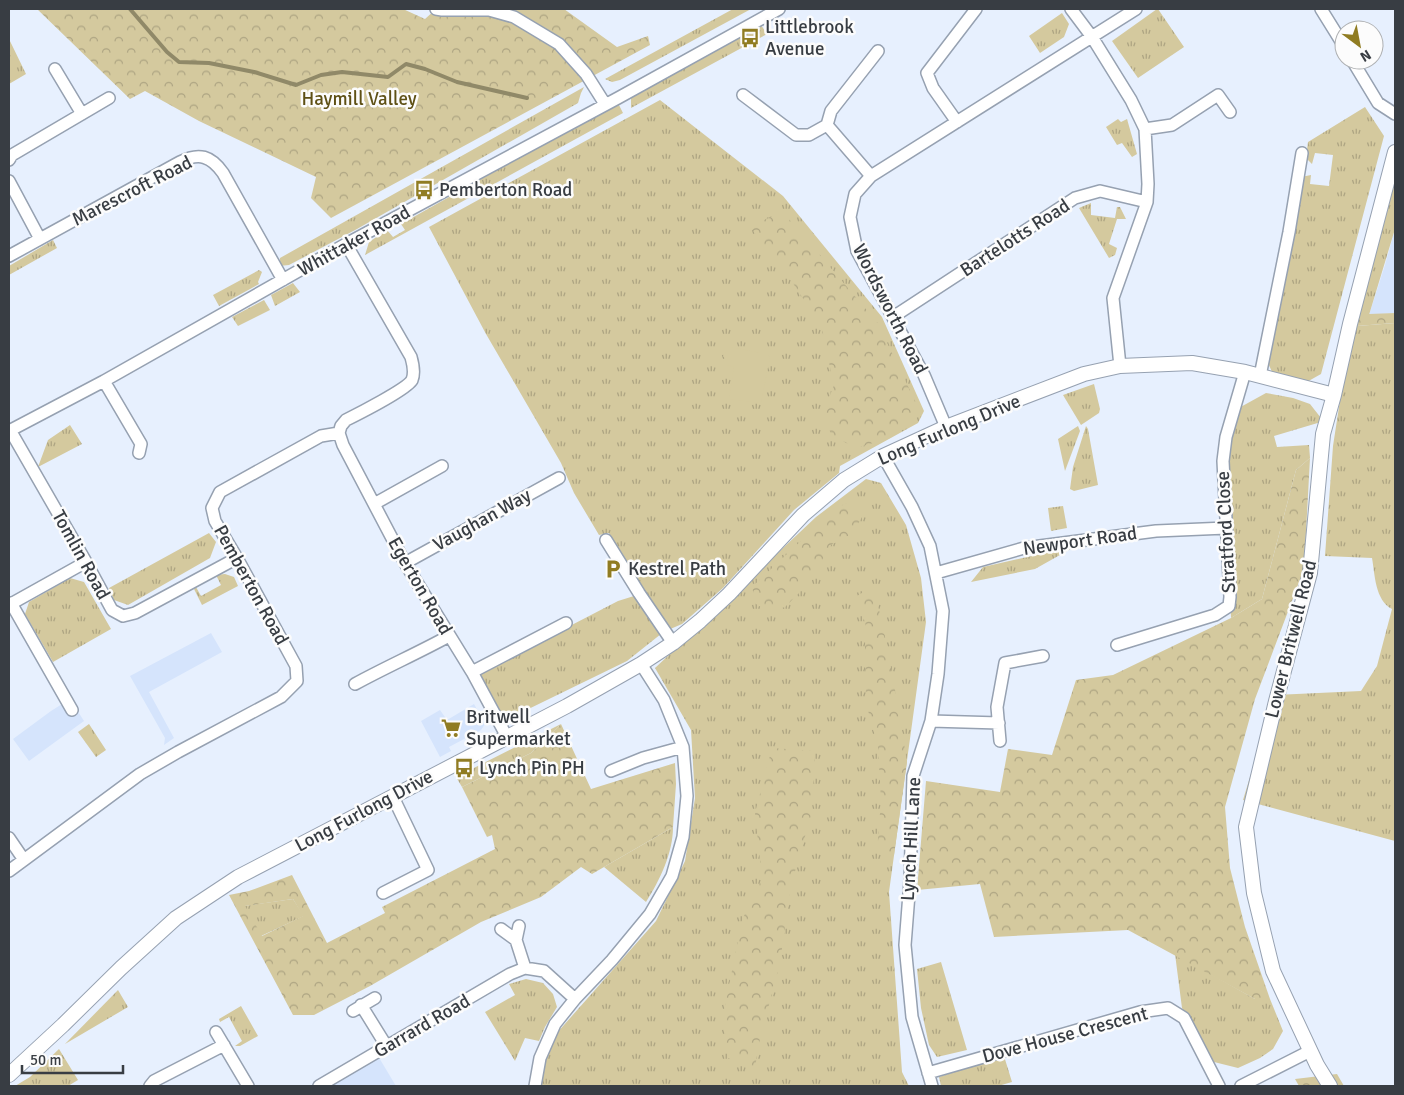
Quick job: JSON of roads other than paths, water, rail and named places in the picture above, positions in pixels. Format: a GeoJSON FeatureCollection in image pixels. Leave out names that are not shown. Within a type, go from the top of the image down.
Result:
{"type":"FeatureCollection","features":[{"type":"Feature","properties":{"kind":"street"},"geometry":{"type":"LineString","coordinates":[[436,9],[489,10],[514,17],[559,44],[586,74],[605,104]]}},
{"type":"Feature","properties":{"kind":"street","name":"Whittaker Road"},"geometry":{"type":"LineString","coordinates":[[10,430],[104,381],[346,244],[779,9]]}},
{"type":"Feature","properties":{"kind":"street"},"geometry":{"type":"LineString","coordinates":[[957,122],[933,88],[928,73],[976,9]]}},
{"type":"Feature","properties":{"kind":"street"},"geometry":{"type":"LineString","coordinates":[[1071,9],[1092,37],[1131,100],[1145,129],[1147,202],[1113,298],[1120,366]]}},
{"type":"Feature","properties":{"kind":"street","name":"Wordsworth Road"},"geometry":{"type":"LineString","coordinates":[[946,427],[924,375],[857,252],[850,217],[855,194],[871,176],[1136,9]]}},
{"type":"Feature","properties":{"kind":"street"},"geometry":{"type":"LineString","coordinates":[[1321,9],[1334,30]]}},
{"type":"Feature","properties":{"kind":"street"},"geometry":{"type":"LineString","coordinates":[[743,95],[796,135],[809,135],[827,126],[831,111],[878,51]]}},
{"type":"Feature","properties":{"kind":"street"},"geometry":{"type":"LineString","coordinates":[[55,69],[82,114]]}},
{"type":"Feature","properties":{"kind":"street"},"geometry":{"type":"LineString","coordinates":[[1358,70],[1378,103],[1395,114]]}},
{"type":"Feature","properties":{"kind":"street"},"geometry":{"type":"LineString","coordinates":[[1145,129],[1172,124],[1218,95],[1230,112]]}},
{"type":"Feature","properties":{"kind":"street"},"geometry":{"type":"LineString","coordinates":[[9,160],[12,155],[109,98]]}},
{"type":"Feature","properties":{"kind":"street"},"geometry":{"type":"LineString","coordinates":[[827,126],[871,176]]}},
{"type":"Feature","properties":{"kind":"street","name":"Lower Britwell Road"},"geometry":{"type":"LineString","coordinates":[[1330,1086],[1310,1051],[1272,970],[1254,893],[1246,827],[1276,701],[1310,573],[1323,434],[1395,152]]}},
{"type":"Feature","properties":{"kind":"street"},"geometry":{"type":"LineString","coordinates":[[1260,376],[1290,232],[1302,153]]}},
{"type":"Feature","properties":{"kind":"street","name":"Marescroft Road"},"geometry":{"type":"LineString","coordinates":[[9,256],[186,158],[205,157],[223,173],[283,280]]}},
{"type":"Feature","properties":{"kind":"street"},"geometry":{"type":"LineString","coordinates":[[9,181],[40,239]]}},
{"type":"Feature","properties":{"kind":"street","name":"Bartelotts Road"},"geometry":{"type":"LineString","coordinates":[[893,317],[1075,198],[1100,191],[1147,202]]}},
{"type":"Feature","properties":{"kind":"street"},"geometry":{"type":"LineString","coordinates":[[339,433],[341,426],[346,420],[409,384],[413,379],[414,366],[411,357],[346,244]]}},
{"type":"Feature","properties":{"kind":"street","name":"Long Furlong Drive"},"geometry":{"type":"LineString","coordinates":[[9,1075],[176,918],[238,876],[567,706],[641,664],[673,643],[700,621],[729,594],[803,515],[844,480],[883,456],[946,427],[1084,374],[1120,366],[1192,363],[1245,372],[1334,395]]}},
{"type":"Feature","properties":{"kind":"street","name":"Stratford Close"},"geometry":{"type":"LineString","coordinates":[[1117,645],[1215,615],[1229,606],[1223,461],[1226,437],[1245,372]]}},
{"type":"Feature","properties":{"kind":"street"},"geometry":{"type":"LineString","coordinates":[[104,381],[140,444],[139,453]]}},
{"type":"Feature","properties":{"kind":"street","name":"Tomlin Road"},"geometry":{"type":"LineString","coordinates":[[10,430],[112,610],[123,616],[135,613],[237,558]]}},
{"type":"Feature","properties":{"kind":"street","name":"Egerton Road"},"geometry":{"type":"LineString","coordinates":[[339,433],[343,445],[405,563],[472,672],[507,737]]}},
{"type":"Feature","properties":{"kind":"street","name":"Pemberton Road"},"geometry":{"type":"LineString","coordinates":[[9,871],[140,774],[281,697],[297,682],[296,666],[215,521],[212,508],[220,492],[321,436],[339,433]]}},
{"type":"Feature","properties":{"kind":"street","name":"Lynch Hill Lane"},"geometry":{"type":"LineString","coordinates":[[883,456],[916,515],[930,546],[943,611],[938,674],[931,721],[913,776],[910,881],[905,945],[912,1017],[932,1086]]}},
{"type":"Feature","properties":{"kind":"street"},"geometry":{"type":"LineString","coordinates":[[374,504],[442,466]]}},
{"type":"Feature","properties":{"kind":"street","name":"Vaughan Way"},"geometry":{"type":"LineString","coordinates":[[405,563],[559,478]]}},
{"type":"Feature","properties":{"kind":"street","name":"Newport Road"},"geometry":{"type":"LineString","coordinates":[[936,573],[1024,548],[1156,530],[1226,528]]}},
{"type":"Feature","properties":{"kind":"street"},"geometry":{"type":"LineString","coordinates":[[606,540],[673,643]]}},
{"type":"Feature","properties":{"kind":"street"},"geometry":{"type":"LineString","coordinates":[[72,710],[10,604],[86,562]]}},
{"type":"Feature","properties":{"kind":"street"},"geometry":{"type":"LineString","coordinates":[[472,672],[566,623]]}},
{"type":"Feature","properties":{"kind":"street"},"geometry":{"type":"LineString","coordinates":[[355,684],[449,636]]}},
{"type":"Feature","properties":{"kind":"street"},"geometry":{"type":"LineString","coordinates":[[1000,741],[997,707],[1004,663],[1043,656]]}},
{"type":"Feature","properties":{"kind":"street"},"geometry":{"type":"LineString","coordinates":[[535,1086],[540,1058],[555,1024],[650,914],[672,876],[683,837],[687,796],[683,747],[664,700],[641,664]]}},
{"type":"Feature","properties":{"kind":"street"},"geometry":{"type":"LineString","coordinates":[[931,721],[998,723]]}},
{"type":"Feature","properties":{"kind":"street"},"geometry":{"type":"LineString","coordinates":[[611,771],[644,758],[683,747]]}},
{"type":"Feature","properties":{"kind":"street"},"geometry":{"type":"LineString","coordinates":[[382,893],[428,870],[392,796]]}},
{"type":"Feature","properties":{"kind":"street"},"geometry":{"type":"LineString","coordinates":[[9,838],[24,860]]}},
{"type":"Feature","properties":{"kind":"street"},"geometry":{"type":"LineString","coordinates":[[519,926],[516,940],[525,968],[544,971],[575,999]]}},
{"type":"Feature","properties":{"kind":"street"},"geometry":{"type":"LineString","coordinates":[[501,929],[516,940]]}},
{"type":"Feature","properties":{"kind":"street","name":"Garrard Road"},"geometry":{"type":"LineString","coordinates":[[319,1086],[510,974],[525,968]]}},
{"type":"Feature","properties":{"kind":"street"},"geometry":{"type":"LineString","coordinates":[[374,998],[357,1008],[387,1047]]}},
{"type":"Feature","properties":{"kind":"street","name":"Dove House Crescent"},"geometry":{"type":"LineString","coordinates":[[928,1073],[1140,1012],[1168,1008],[1184,1018],[1219,1086]]}},
{"type":"Feature","properties":{"kind":"street"},"geometry":{"type":"LineString","coordinates":[[216,1032],[248,1086]]}},
{"type":"Feature","properties":{"kind":"street"},"geometry":{"type":"LineString","coordinates":[[150,1086],[154,1081],[224,1045]]}},
{"type":"Feature","properties":{"kind":"street"},"geometry":{"type":"LineString","coordinates":[[1241,1086],[1310,1051]]}},
{"type":"Feature","properties":{"kind":"waterway"},"geometry":{"type":"LineString","coordinates":[[130,9],[167,52],[179,62],[209,63],[254,72],[296,85],[321,75],[342,72],[388,77],[406,64],[425,69],[457,82],[527,98]]}},
{"type":"Feature","properties":{"kind":"place","name":"Littlebrook Avenue"},"geometry":{"type":"Point","coordinates":[750,38]}},
{"type":"Feature","properties":{"kind":"place","name":"Pemberton Road"},"geometry":{"type":"Point","coordinates":[424,190]}},
{"type":"Feature","properties":{"kind":"place","name":"Kestrel Path"},"geometry":{"type":"Point","coordinates":[613,569]}},
{"type":"Feature","properties":{"kind":"place","name":"Britwell Supermarket"},"geometry":{"type":"Point","coordinates":[451,728]}},
{"type":"Feature","properties":{"kind":"place","name":"Lynch Pin PH"},"geometry":{"type":"Point","coordinates":[464,768]}},
{"type":"Feature","properties":{"kind":"park label","name":"Haymill Valley"},"geometry":{"type":"Point","coordinates":[359,99]}}]}
